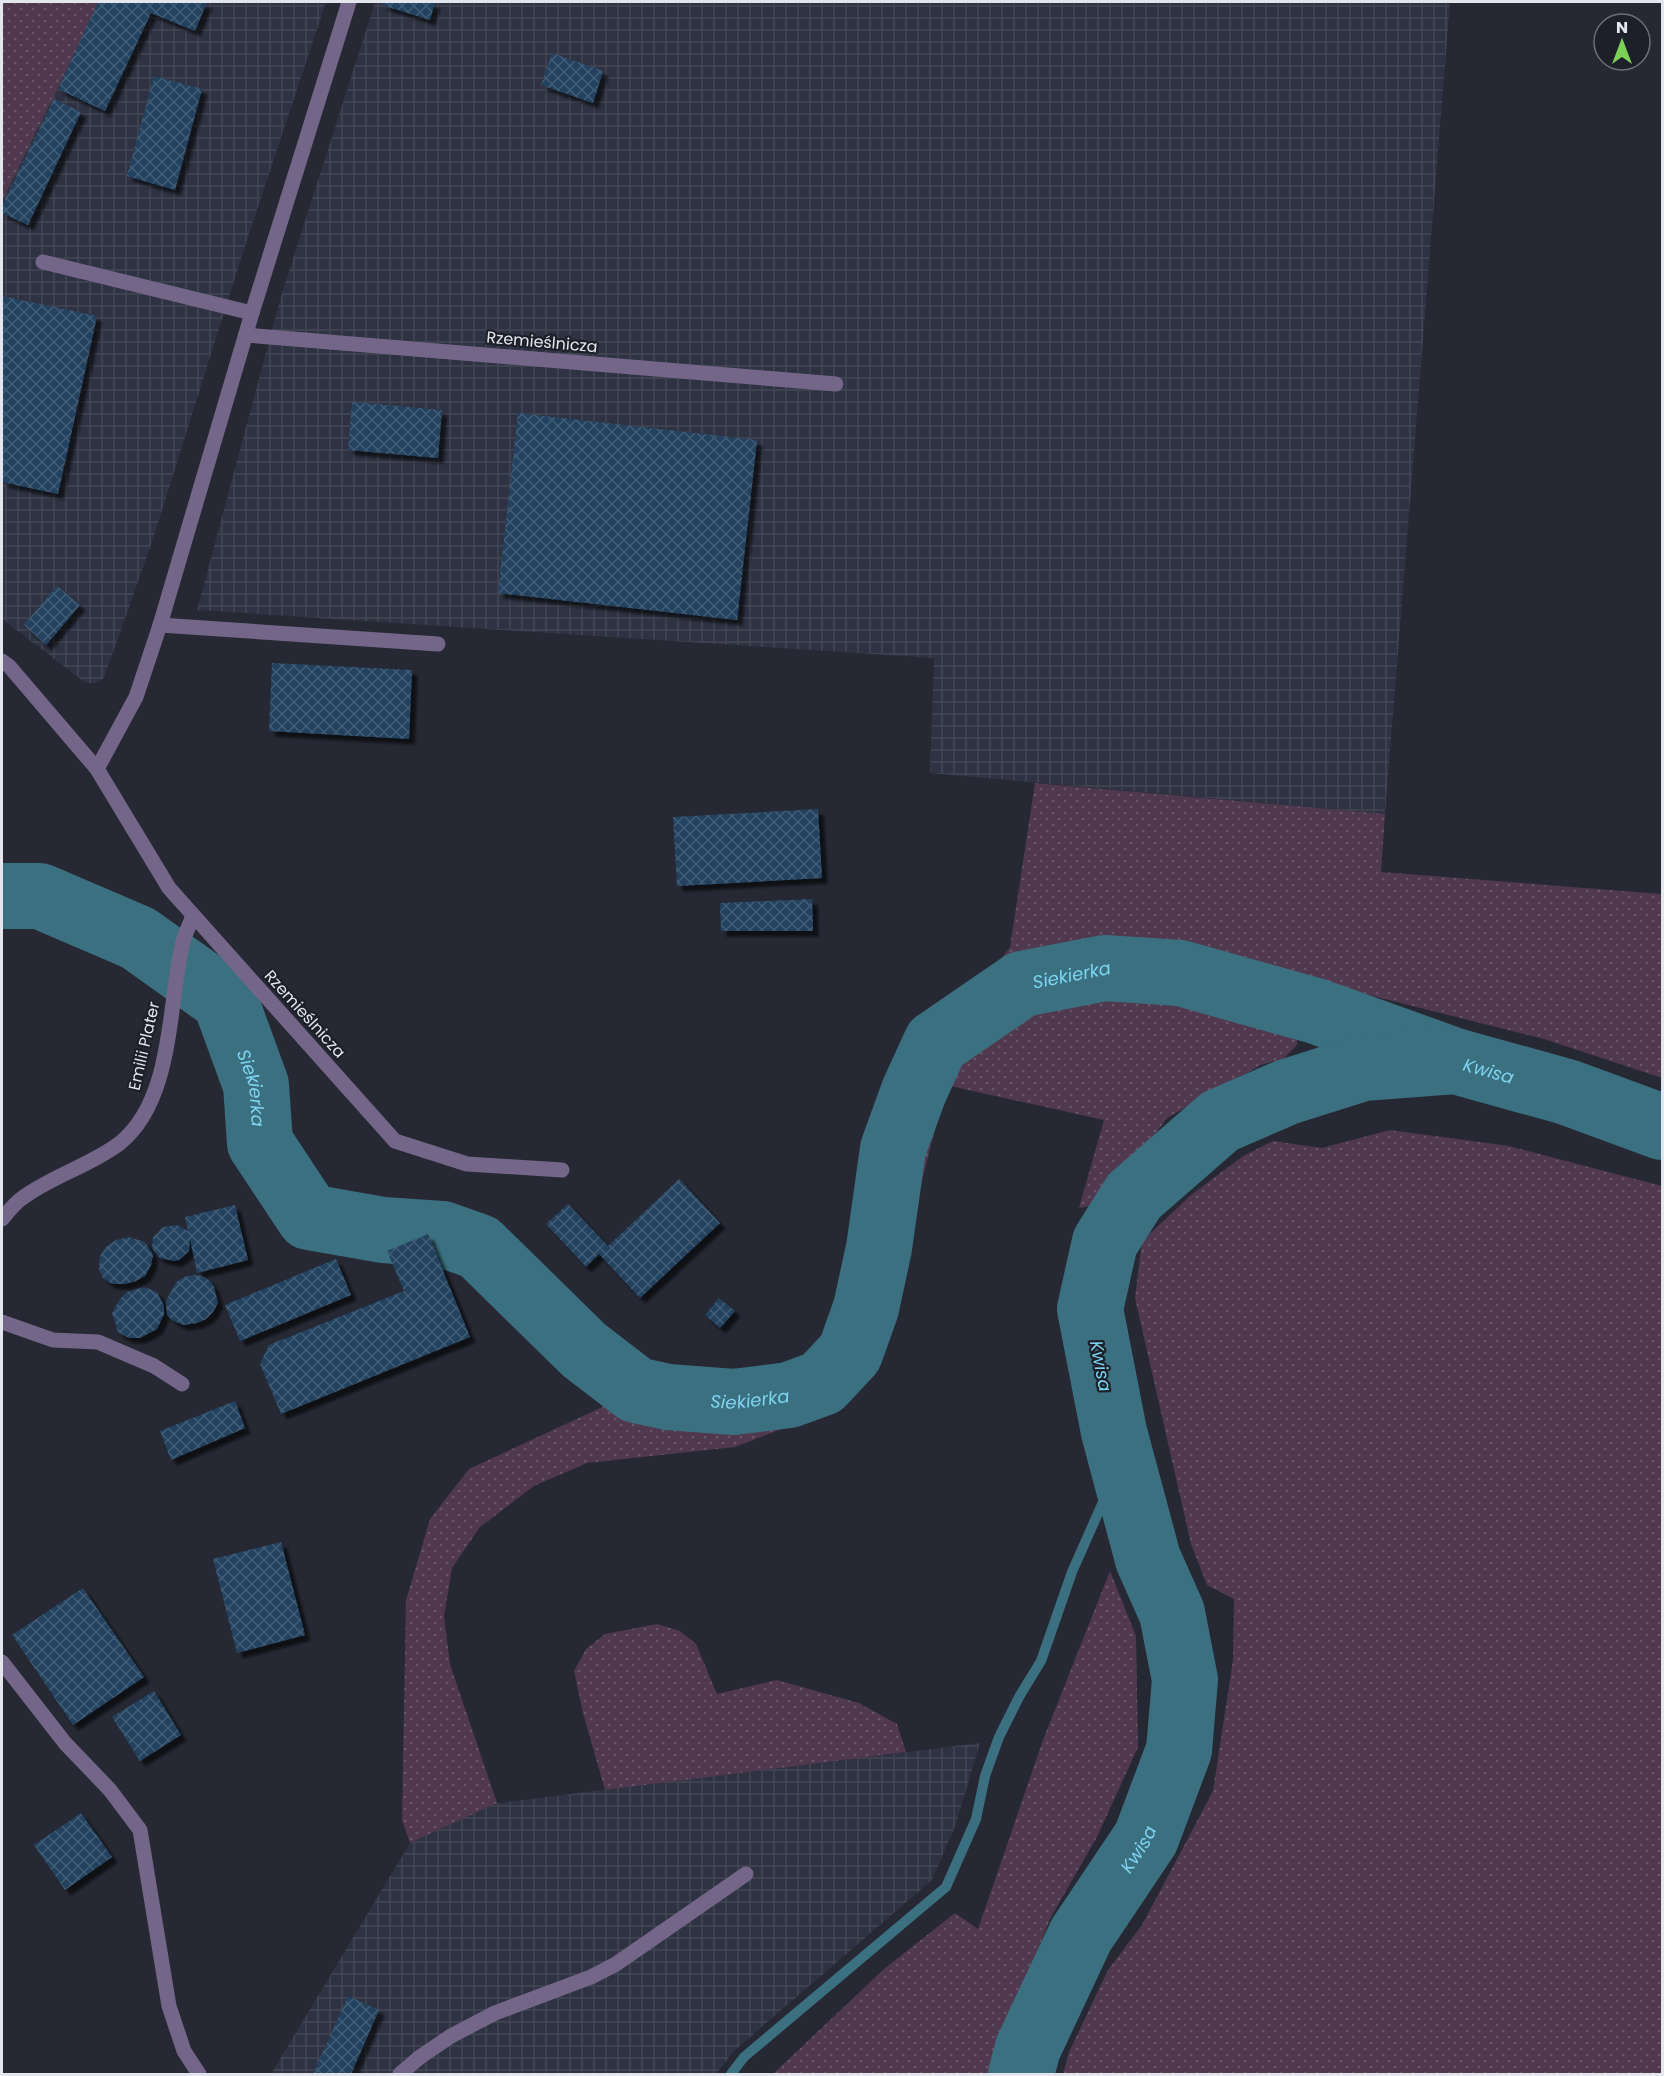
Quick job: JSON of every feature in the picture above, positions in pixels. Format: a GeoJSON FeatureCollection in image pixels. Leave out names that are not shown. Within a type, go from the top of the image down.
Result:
{"type":"FeatureCollection","features":[{"type":"Feature","properties":{"kind":"street"},"geometry":{"type":"LineString","coordinates":[[97,769],[136,697],[160,625],[252,313],[349,2]]}},
{"type":"Feature","properties":{"kind":"street"},"geometry":{"type":"LineString","coordinates":[[43,262],[252,313]]}},
{"type":"Feature","properties":{"kind":"street","name":"Rzemieślnicza"},"geometry":{"type":"LineString","coordinates":[[246,335],[836,384]]}},
{"type":"Feature","properties":{"kind":"street"},"geometry":{"type":"LineString","coordinates":[[160,625],[438,644]]}},
{"type":"Feature","properties":{"kind":"street","name":"Rzemieślnicza"},"geometry":{"type":"LineString","coordinates":[[2,661],[9,666],[97,769],[169,888],[395,1141],[467,1164],[562,1170]]}},
{"type":"Feature","properties":{"kind":"street","name":"Emilii Plater"},"geometry":{"type":"LineString","coordinates":[[2,1219],[18,1201],[34,1190],[106,1152],[121,1142],[139,1123],[158,1082],[182,945],[193,916]]}},
{"type":"Feature","properties":{"kind":"street"},"geometry":{"type":"LineString","coordinates":[[2,1322],[53,1340],[98,1342],[154,1366],[182,1384]]}},
{"type":"Feature","properties":{"kind":"street"},"geometry":{"type":"LineString","coordinates":[[2,1662],[65,1743],[110,1790],[140,1830],[169,2006],[184,2051],[199,2074]]}},
{"type":"Feature","properties":{"kind":"street"},"geometry":{"type":"LineString","coordinates":[[400,2074],[451,2036],[495,2013],[591,1977],[616,1964],[746,1874]]}},
{"type":"Feature","properties":{"kind":"shaded area"},"geometry":{"type":"Polygon","coordinates":[[[2,2],[100,2],[2,201],[2,2]]]}},
{"type":"Feature","properties":{"kind":"shaded area"},"geometry":{"type":"Polygon","coordinates":[[[100,2],[326,2],[245,246],[152,542],[104,678],[96,683],[86,683],[2,619],[2,201],[100,2]]]}},
{"type":"Feature","properties":{"kind":"shaded area"},"geometry":{"type":"Polygon","coordinates":[[[375,2],[1450,2],[1385,814],[930,773],[934,658],[197,610],[282,293],[375,2]]]}},
{"type":"Feature","properties":{"kind":"shaded area"},"geometry":{"type":"Polygon","coordinates":[[[1035,783],[1385,814],[1381,872],[1662,894],[1662,1078],[1544,1039],[1321,983],[1170,950],[1077,943],[990,974],[1010,947],[1035,783]]]}},
{"type":"Feature","properties":{"kind":"shaded area"},"geometry":{"type":"Polygon","coordinates":[[[1131,987],[1218,995],[1278,1012],[1297,1022],[1297,1045],[1283,1059],[1261,1065],[1167,1118],[1131,1168],[1114,1201],[1079,1208],[1104,1120],[946,1085],[907,1241],[905,1186],[919,1111],[944,1057],[1009,1010],[1042,993],[1131,987]]]}},
{"type":"Feature","properties":{"kind":"shaded area"},"geometry":{"type":"Polygon","coordinates":[[[1390,1130],[1509,1146],[1662,1186],[1662,2074],[1063,2074],[1069,2052],[1108,1970],[1142,1925],[1213,1791],[1233,1660],[1234,1599],[1207,1585],[1191,1544],[1135,1298],[1142,1241],[1191,1195],[1243,1156],[1273,1141],[1322,1148],[1390,1130]]]}},
{"type":"Feature","properties":{"kind":"shaded area"},"geometry":{"type":"Polygon","coordinates":[[[862,1383],[813,1417],[735,1447],[587,1463],[534,1486],[480,1527],[452,1568],[444,1616],[450,1664],[497,1803],[410,1843],[402,1820],[406,1600],[430,1519],[469,1469],[611,1403],[684,1418],[813,1405],[862,1383]]]}},
{"type":"Feature","properties":{"kind":"shaded area"},"geometry":{"type":"Polygon","coordinates":[[[1110,1571],[1136,1636],[1138,1747],[1097,1837],[1051,1917],[1010,2020],[997,2074],[773,2074],[884,1969],[955,1913],[978,1929],[1043,1740],[1110,1571]]]}},
{"type":"Feature","properties":{"kind":"shaded area"},"geometry":{"type":"Polygon","coordinates":[[[657,1624],[680,1631],[696,1644],[717,1694],[777,1680],[859,1703],[897,1724],[906,1752],[605,1790],[583,1713],[574,1671],[586,1649],[605,1634],[657,1624]]]}},
{"type":"Feature","properties":{"kind":"shaded area"},"geometry":{"type":"Polygon","coordinates":[[[980,1743],[956,1824],[932,1880],[734,2051],[716,2074],[271,2074],[410,1843],[497,1803],[980,1743]]]}},
{"type":"Feature","properties":{"kind":"building"},"geometry":{"type":"Polygon","coordinates":[[[98,2],[207,2],[195,31],[151,13],[105,111],[58,89],[98,2]]]}},
{"type":"Feature","properties":{"kind":"building"},"geometry":{"type":"Polygon","coordinates":[[[384,2],[435,2],[430,20],[382,5],[384,2]]]}},
{"type":"Feature","properties":{"kind":"building"},"geometry":{"type":"Polygon","coordinates":[[[552,53],[603,71],[593,103],[541,85],[552,53]]]}},
{"type":"Feature","properties":{"kind":"building"},"geometry":{"type":"Polygon","coordinates":[[[154,76],[202,89],[175,190],[127,176],[154,76]]]}},
{"type":"Feature","properties":{"kind":"building"},"geometry":{"type":"Polygon","coordinates":[[[54,99],[81,112],[28,225],[2,213],[2,206],[54,99]]]}},
{"type":"Feature","properties":{"kind":"building"},"geometry":{"type":"Polygon","coordinates":[[[2,296],[97,316],[58,494],[2,482],[2,296]]]}},
{"type":"Feature","properties":{"kind":"building"},"geometry":{"type":"Polygon","coordinates":[[[352,402],[442,410],[438,458],[348,450],[352,402]]]}},
{"type":"Feature","properties":{"kind":"building"},"geometry":{"type":"Polygon","coordinates":[[[518,413],[757,440],[737,620],[498,593],[518,413]]]}},
{"type":"Feature","properties":{"kind":"building"},"geometry":{"type":"Polygon","coordinates":[[[57,586],[80,605],[46,645],[24,625],[57,586]]]}},
{"type":"Feature","properties":{"kind":"building"},"geometry":{"type":"Polygon","coordinates":[[[272,663],[412,670],[409,739],[269,731],[272,663]]]}},
{"type":"Feature","properties":{"kind":"building"},"geometry":{"type":"Polygon","coordinates":[[[818,809],[822,878],[677,886],[673,817],[818,809]]]}},
{"type":"Feature","properties":{"kind":"building"},"geometry":{"type":"Polygon","coordinates":[[[812,899],[813,931],[721,931],[720,903],[812,899]]]}},
{"type":"Feature","properties":{"kind":"building"},"geometry":{"type":"Polygon","coordinates":[[[679,1179],[720,1223],[640,1298],[599,1254],[586,1267],[546,1224],[568,1204],[608,1246],[679,1179]]]}},
{"type":"Feature","properties":{"kind":"building"},"geometry":{"type":"Polygon","coordinates":[[[235,1205],[248,1260],[197,1273],[190,1239],[189,1251],[179,1260],[160,1258],[152,1248],[153,1237],[163,1227],[177,1225],[188,1231],[185,1217],[235,1205]]]}},
{"type":"Feature","properties":{"kind":"building"},"geometry":{"type":"Polygon","coordinates":[[[428,1234],[470,1337],[281,1414],[260,1364],[269,1345],[404,1291],[387,1251],[428,1234]]]}},
{"type":"Feature","properties":{"kind":"building"},"geometry":{"type":"Polygon","coordinates":[[[129,1237],[145,1242],[153,1255],[151,1265],[145,1276],[136,1281],[112,1284],[103,1278],[99,1270],[100,1256],[106,1247],[116,1240],[129,1237]]]}},
{"type":"Feature","properties":{"kind":"building"},"geometry":{"type":"Polygon","coordinates":[[[336,1259],[351,1295],[240,1341],[225,1305],[336,1259]]]}},
{"type":"Feature","properties":{"kind":"building"},"geometry":{"type":"Polygon","coordinates":[[[194,1275],[209,1280],[214,1287],[218,1303],[206,1319],[183,1325],[167,1315],[166,1301],[176,1282],[194,1275]]]}},
{"type":"Feature","properties":{"kind":"building"},"geometry":{"type":"Polygon","coordinates":[[[144,1287],[157,1292],[164,1306],[164,1314],[157,1329],[140,1338],[129,1338],[118,1332],[112,1313],[127,1292],[144,1287]]]}},
{"type":"Feature","properties":{"kind":"building"},"geometry":{"type":"Polygon","coordinates":[[[719,1298],[735,1311],[720,1328],[705,1315],[719,1298]]]}},
{"type":"Feature","properties":{"kind":"building"},"geometry":{"type":"Polygon","coordinates":[[[235,1401],[245,1428],[171,1460],[160,1431],[235,1401]]]}},
{"type":"Feature","properties":{"kind":"building"},"geometry":{"type":"Polygon","coordinates":[[[281,1542],[305,1635],[237,1653],[213,1559],[281,1542]]]}},
{"type":"Feature","properties":{"kind":"building"},"geometry":{"type":"Polygon","coordinates":[[[83,1588],[144,1677],[73,1725],[12,1635],[83,1588]]]}},
{"type":"Feature","properties":{"kind":"building"},"geometry":{"type":"Polygon","coordinates":[[[154,1691],[181,1735],[140,1761],[112,1717],[154,1691]]]}},
{"type":"Feature","properties":{"kind":"building"},"geometry":{"type":"Polygon","coordinates":[[[81,1813],[112,1857],[65,1890],[34,1845],[81,1813]]]}},
{"type":"Feature","properties":{"kind":"building"},"geometry":{"type":"Polygon","coordinates":[[[348,1996],[379,2010],[351,2074],[313,2074],[348,1996]]]}},
{"type":"Feature","properties":{"kind":"waterway","name":"Siekierka"},"geometry":{"type":"LineString","coordinates":[[2,896],[40,896],[138,938],[225,1000],[256,1085],[260,1143],[309,1217],[383,1230],[442,1234],[479,1247],[584,1350],[636,1390],[668,1397],[734,1402],[789,1395],[822,1383],[850,1353],[866,1308],[879,1248],[893,1149],[914,1091],[936,1043],[1022,984],[1105,968],[1180,973],[1316,1011],[1455,1061]]}},
{"type":"Feature","properties":{"kind":"waterway","name":"Kwisa"},"geometry":{"type":"LineString","coordinates":[[1021,2074],[1028,2048],[1081,1935],[1146,1838],[1179,1750],[1185,1680],[1172,1613],[1148,1559],[1114,1432],[1090,1309],[1105,1242],[1134,1196],[1220,1121],[1287,1092],[1363,1068],[1455,1061],[1567,1092],[1662,1127]]}},
{"type":"Feature","properties":{"kind":"waterway"},"geometry":{"type":"LineString","coordinates":[[731,2074],[744,2057],[946,1887],[976,1819],[985,1776],[999,1737],[1019,1697],[1041,1661],[1072,1572],[1103,1502],[1118,1448]]}}]}
